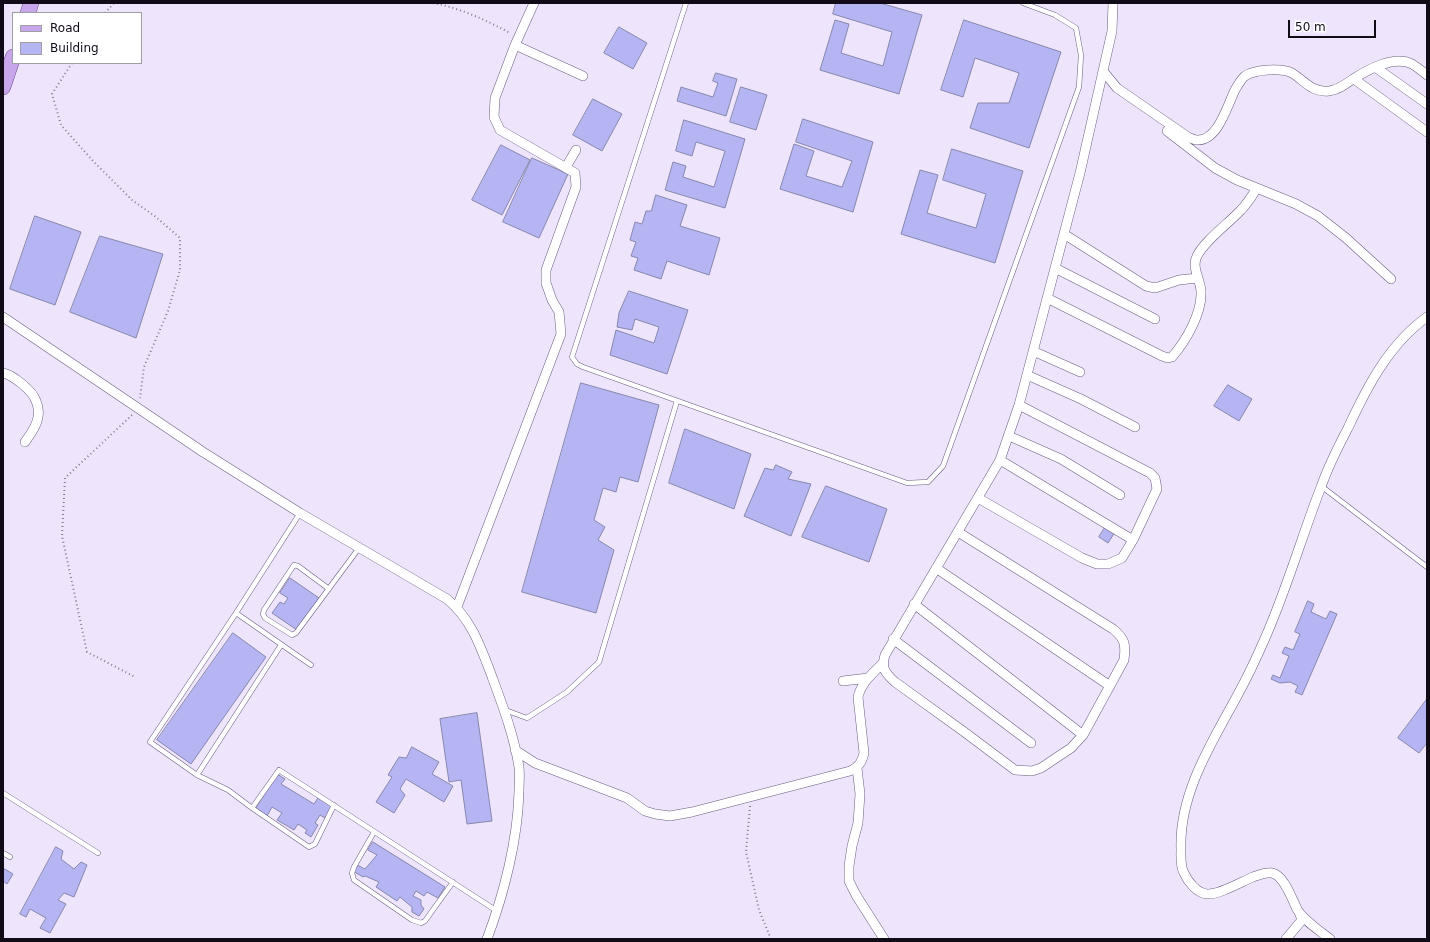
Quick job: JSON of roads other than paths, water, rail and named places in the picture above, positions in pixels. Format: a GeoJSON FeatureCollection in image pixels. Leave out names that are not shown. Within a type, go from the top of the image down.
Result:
{"type":"FeatureCollection","features":[{"type":"Feature","properties":{"kind":"main road"},"geometry":{"type":"LineString","coordinates":[[3,87],[12,60]]}},
{"type":"Feature","properties":{"kind":"street"},"geometry":{"type":"LineString","coordinates":[[458,607],[561,334],[559,312],[552,300],[546,283],[546,270],[576,187],[575,173],[500,130],[494,117],[495,98],[517,41],[534,3]]}},
{"type":"Feature","properties":{"kind":"street"},"geometry":{"type":"LineString","coordinates":[[958,532],[1113,629],[1123,639],[1125,649],[1124,660],[1083,735],[1071,748],[1041,768],[1032,771],[1015,770],[895,682],[886,674],[883,663],[885,655],[893,639],[1000,460],[1019,405],[1064,234],[1101,84],[1112,32],[1113,3]]}},
{"type":"Feature","properties":{"kind":"street"},"geometry":{"type":"LineString","coordinates":[[517,41],[583,76]]}},
{"type":"Feature","properties":{"kind":"street"},"geometry":{"type":"LineString","coordinates":[[1103,71],[1117,88],[1188,137],[1196,140],[1208,137],[1214,133],[1221,122],[1239,84],[1244,76],[1251,73],[1269,69],[1291,73],[1309,87],[1319,91],[1338,89],[1354,78],[1375,67],[1394,60],[1412,64],[1427,75]]}},
{"type":"Feature","properties":{"kind":"street"},"geometry":{"type":"LineString","coordinates":[[1375,67],[1427,104]]}},
{"type":"Feature","properties":{"kind":"street"},"geometry":{"type":"LineString","coordinates":[[1354,78],[1427,132]]}},
{"type":"Feature","properties":{"kind":"street"},"geometry":{"type":"LineString","coordinates":[[1101,84],[1176,136],[1215,168],[1237,180],[1296,204],[1318,216],[1346,238],[1391,279]]}},
{"type":"Feature","properties":{"kind":"street"},"geometry":{"type":"LineString","coordinates":[[1199,155],[1208,137]]}},
{"type":"Feature","properties":{"kind":"street"},"geometry":{"type":"LineString","coordinates":[[566,167],[576,150]]}},
{"type":"Feature","properties":{"kind":"street"},"geometry":{"type":"LineString","coordinates":[[1047,298],[1168,358],[1172,357],[1182,344],[1199,313],[1201,291],[1194,266],[1196,257],[1204,247],[1242,210],[1257,188]]}},
{"type":"Feature","properties":{"kind":"street"},"geometry":{"type":"LineString","coordinates":[[1064,234],[1146,286],[1155,288],[1179,280],[1198,278]]}},
{"type":"Feature","properties":{"kind":"street"},"geometry":{"type":"LineString","coordinates":[[1055,268],[1155,319]]}},
{"type":"Feature","properties":{"kind":"street"},"geometry":{"type":"LineString","coordinates":[[1286,939],[1302,920],[1278,875],[1272,873],[1260,874],[1219,892],[1207,894],[1198,891],[1190,884],[1181,865],[1180,831],[1185,809],[1196,776],[1219,727],[1249,675],[1267,635],[1321,486],[1362,397],[1382,364],[1418,323],[1427,316]]}},
{"type":"Feature","properties":{"kind":"street"},"geometry":{"type":"LineString","coordinates":[[3,317],[204,452],[300,513],[447,598],[458,607],[466,618],[481,647],[505,710],[519,768],[519,808],[515,842],[497,911],[487,939]]}},
{"type":"Feature","properties":{"kind":"street"},"geometry":{"type":"LineString","coordinates":[[1033,351],[1080,372]]}},
{"type":"Feature","properties":{"kind":"street"},"geometry":{"type":"LineString","coordinates":[[3,373],[24,385],[36,400],[38,417],[33,431],[25,442]]}},
{"type":"Feature","properties":{"kind":"street"},"geometry":{"type":"LineString","coordinates":[[1027,375],[1081,399],[1135,427]]}},
{"type":"Feature","properties":{"kind":"street"},"geometry":{"type":"LineString","coordinates":[[978,498],[1082,558],[1097,564],[1108,564],[1122,558],[1133,540],[1157,489],[1155,478],[1150,473],[1019,405]]}},
{"type":"Feature","properties":{"kind":"street"},"geometry":{"type":"LineString","coordinates":[[1008,436],[1062,459],[1120,495]]}},
{"type":"Feature","properties":{"kind":"street"},"geometry":{"type":"LineString","coordinates":[[1000,460],[1133,540]]}},
{"type":"Feature","properties":{"kind":"street"},"geometry":{"type":"LineString","coordinates":[[936,568],[1110,686]]}},
{"type":"Feature","properties":{"kind":"street"},"geometry":{"type":"LineString","coordinates":[[914,604],[1083,735]]}},
{"type":"Feature","properties":{"kind":"street"},"geometry":{"type":"LineString","coordinates":[[893,639],[1032,743]]}},
{"type":"Feature","properties":{"kind":"street"},"geometry":{"type":"LineString","coordinates":[[515,750],[535,763],[627,798],[645,811],[670,816],[692,812],[857,768],[862,761],[864,753],[858,697],[863,684],[883,663]]}},
{"type":"Feature","properties":{"kind":"street"},"geometry":{"type":"LineString","coordinates":[[843,681],[868,678]]}},
{"type":"Feature","properties":{"kind":"street"},"geometry":{"type":"LineString","coordinates":[[857,768],[860,794],[858,823],[848,866],[850,881],[856,895],[884,939]]}},
{"type":"Feature","properties":{"kind":"street"},"geometry":{"type":"LineString","coordinates":[[1299,912],[1330,939]]}},
{"type":"Feature","properties":{"kind":"lane"},"geometry":{"type":"LineString","coordinates":[[686,3],[572,357],[577,364],[583,367],[907,483],[928,482],[943,466],[1079,86],[1081,55],[1076,28],[1055,16],[1023,3]]}},
{"type":"Feature","properties":{"kind":"lane"},"geometry":{"type":"LineString","coordinates":[[505,710],[527,718],[567,692],[599,662],[677,401]]}},
{"type":"Feature","properties":{"kind":"lane"},"geometry":{"type":"LineString","coordinates":[[1321,486],[1427,567]]}},
{"type":"Feature","properties":{"kind":"lane"},"geometry":{"type":"LineString","coordinates":[[300,513],[236,613],[150,742],[197,775],[228,790],[309,847],[315,844],[334,805]]}},
{"type":"Feature","properties":{"kind":"lane"},"geometry":{"type":"LineString","coordinates":[[329,589],[298,566],[294,565],[264,610],[263,614],[265,618],[292,635],[296,633],[329,589],[359,548]]}},
{"type":"Feature","properties":{"kind":"lane"},"geometry":{"type":"LineString","coordinates":[[236,613],[311,665]]}},
{"type":"Feature","properties":{"kind":"lane"},"geometry":{"type":"LineString","coordinates":[[197,775],[281,645]]}},
{"type":"Feature","properties":{"kind":"lane"},"geometry":{"type":"LineString","coordinates":[[252,808],[279,770],[497,911]]}},
{"type":"Feature","properties":{"kind":"lane"},"geometry":{"type":"LineString","coordinates":[[3,793],[98,853]]}},
{"type":"Feature","properties":{"kind":"lane"},"geometry":{"type":"LineString","coordinates":[[374,832],[354,867],[352,873],[354,880],[407,917],[417,923],[425,921],[453,882]]}},
{"type":"Feature","properties":{"kind":"lane"},"geometry":{"type":"LineString","coordinates":[[3,853],[10,858]]}}]}
